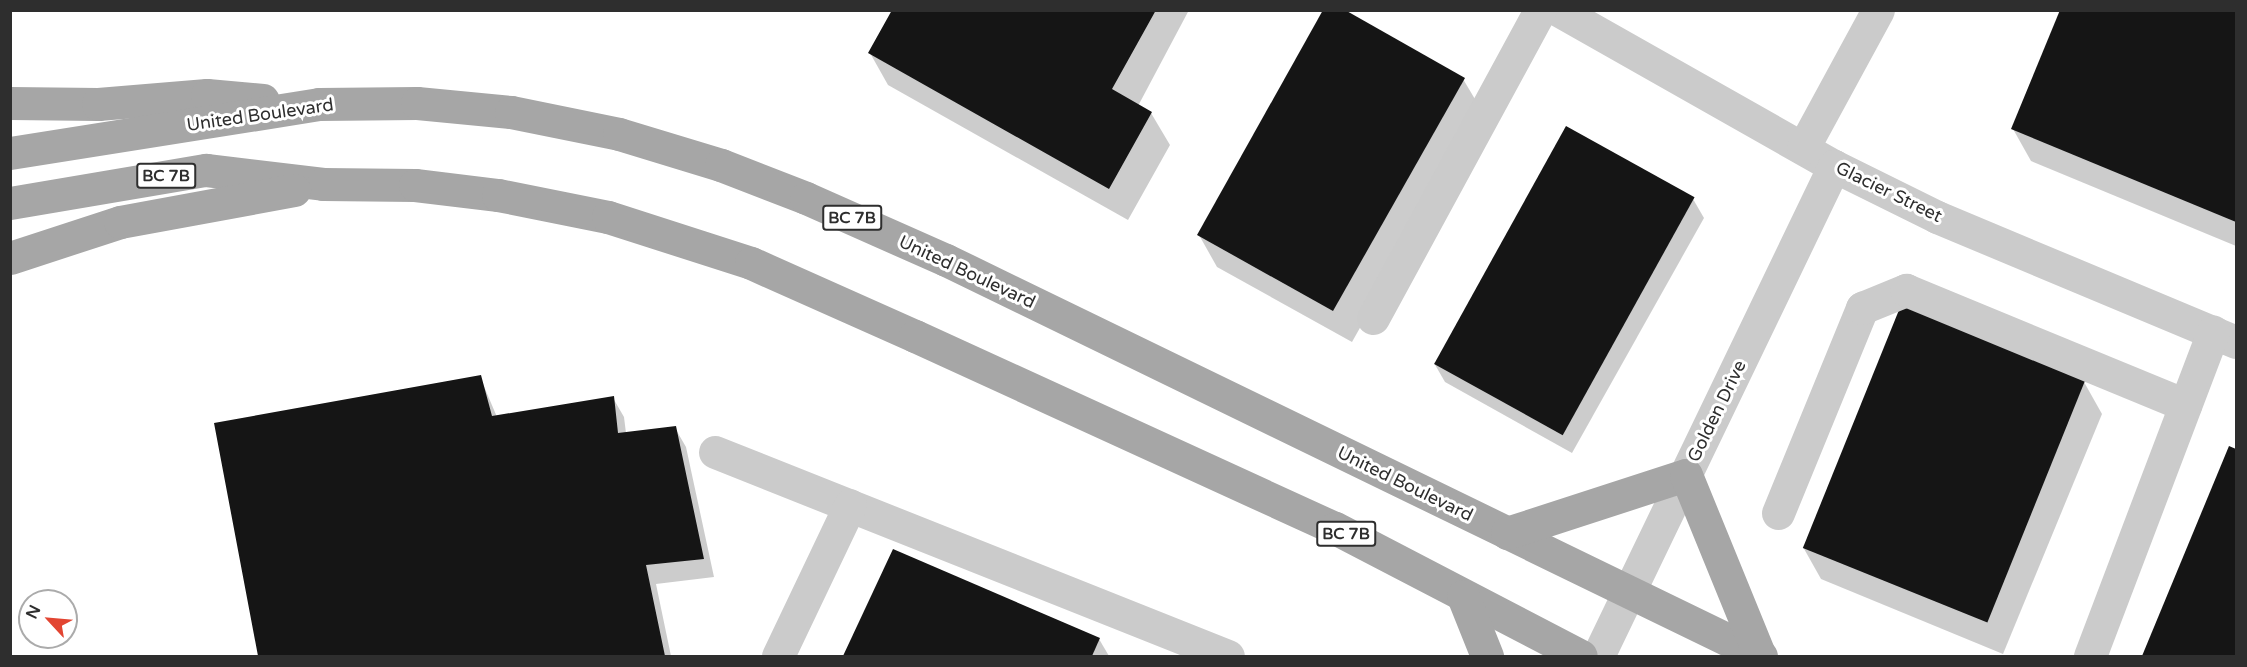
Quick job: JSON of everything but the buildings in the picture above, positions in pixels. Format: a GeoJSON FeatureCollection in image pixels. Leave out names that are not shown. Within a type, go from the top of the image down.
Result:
{"type":"FeatureCollection","features":[{"type":"Feature","properties":{"kind":"main road"},"geometry":{"type":"LineString","coordinates":[[10,103],[98,104],[207,95],[319,104]]}},
{"type":"Feature","properties":{"kind":"main road","name":"United Boulevard"},"geometry":{"type":"LineString","coordinates":[[10,153],[319,104],[417,103],[511,112],[619,134],[721,165],[806,198],[946,260],[1761,656]]}},
{"type":"Feature","properties":{"kind":"main road","name":"BC 7B"},"geometry":{"type":"LineString","coordinates":[[10,203],[206,170],[323,184],[415,185],[498,195],[608,217],[751,263],[1325,523],[1581,657]]}},
{"type":"Feature","properties":{"kind":"main road"},"geometry":{"type":"LineString","coordinates":[[10,258],[120,222],[323,184]]}},
{"type":"Feature","properties":{"kind":"main road"},"geometry":{"type":"LineString","coordinates":[[1507,533],[1686,475],[1761,656]]}},
{"type":"Feature","properties":{"kind":"main road"},"geometry":{"type":"LineString","coordinates":[[1462,596],[1487,657]]}},
{"type":"Feature","properties":{"kind":"street"},"geometry":{"type":"LineString","coordinates":[[1373,318],[1540,10]]}},
{"type":"Feature","properties":{"kind":"street","name":"Glacier Street"},"geometry":{"type":"LineString","coordinates":[[1558,10],[1834,166],[1937,217],[2225,337]]}},
{"type":"Feature","properties":{"kind":"street"},"geometry":{"type":"LineString","coordinates":[[1803,148],[1878,10]]}},
{"type":"Feature","properties":{"kind":"street","name":"Golden Drive"},"geometry":{"type":"LineString","coordinates":[[1598,657],[1834,166]]}},
{"type":"Feature","properties":{"kind":"street"},"geometry":{"type":"LineString","coordinates":[[1778,513],[1862,308],[1905,290],[2186,405]]}},
{"type":"Feature","properties":{"kind":"street"},"geometry":{"type":"LineString","coordinates":[[2090,657],[2186,405],[2225,337]]}},
{"type":"Feature","properties":{"kind":"street"},"geometry":{"type":"LineString","coordinates":[[715,452],[1228,657]]}},
{"type":"Feature","properties":{"kind":"street"},"geometry":{"type":"LineString","coordinates":[[778,657],[850,505]]}}]}
